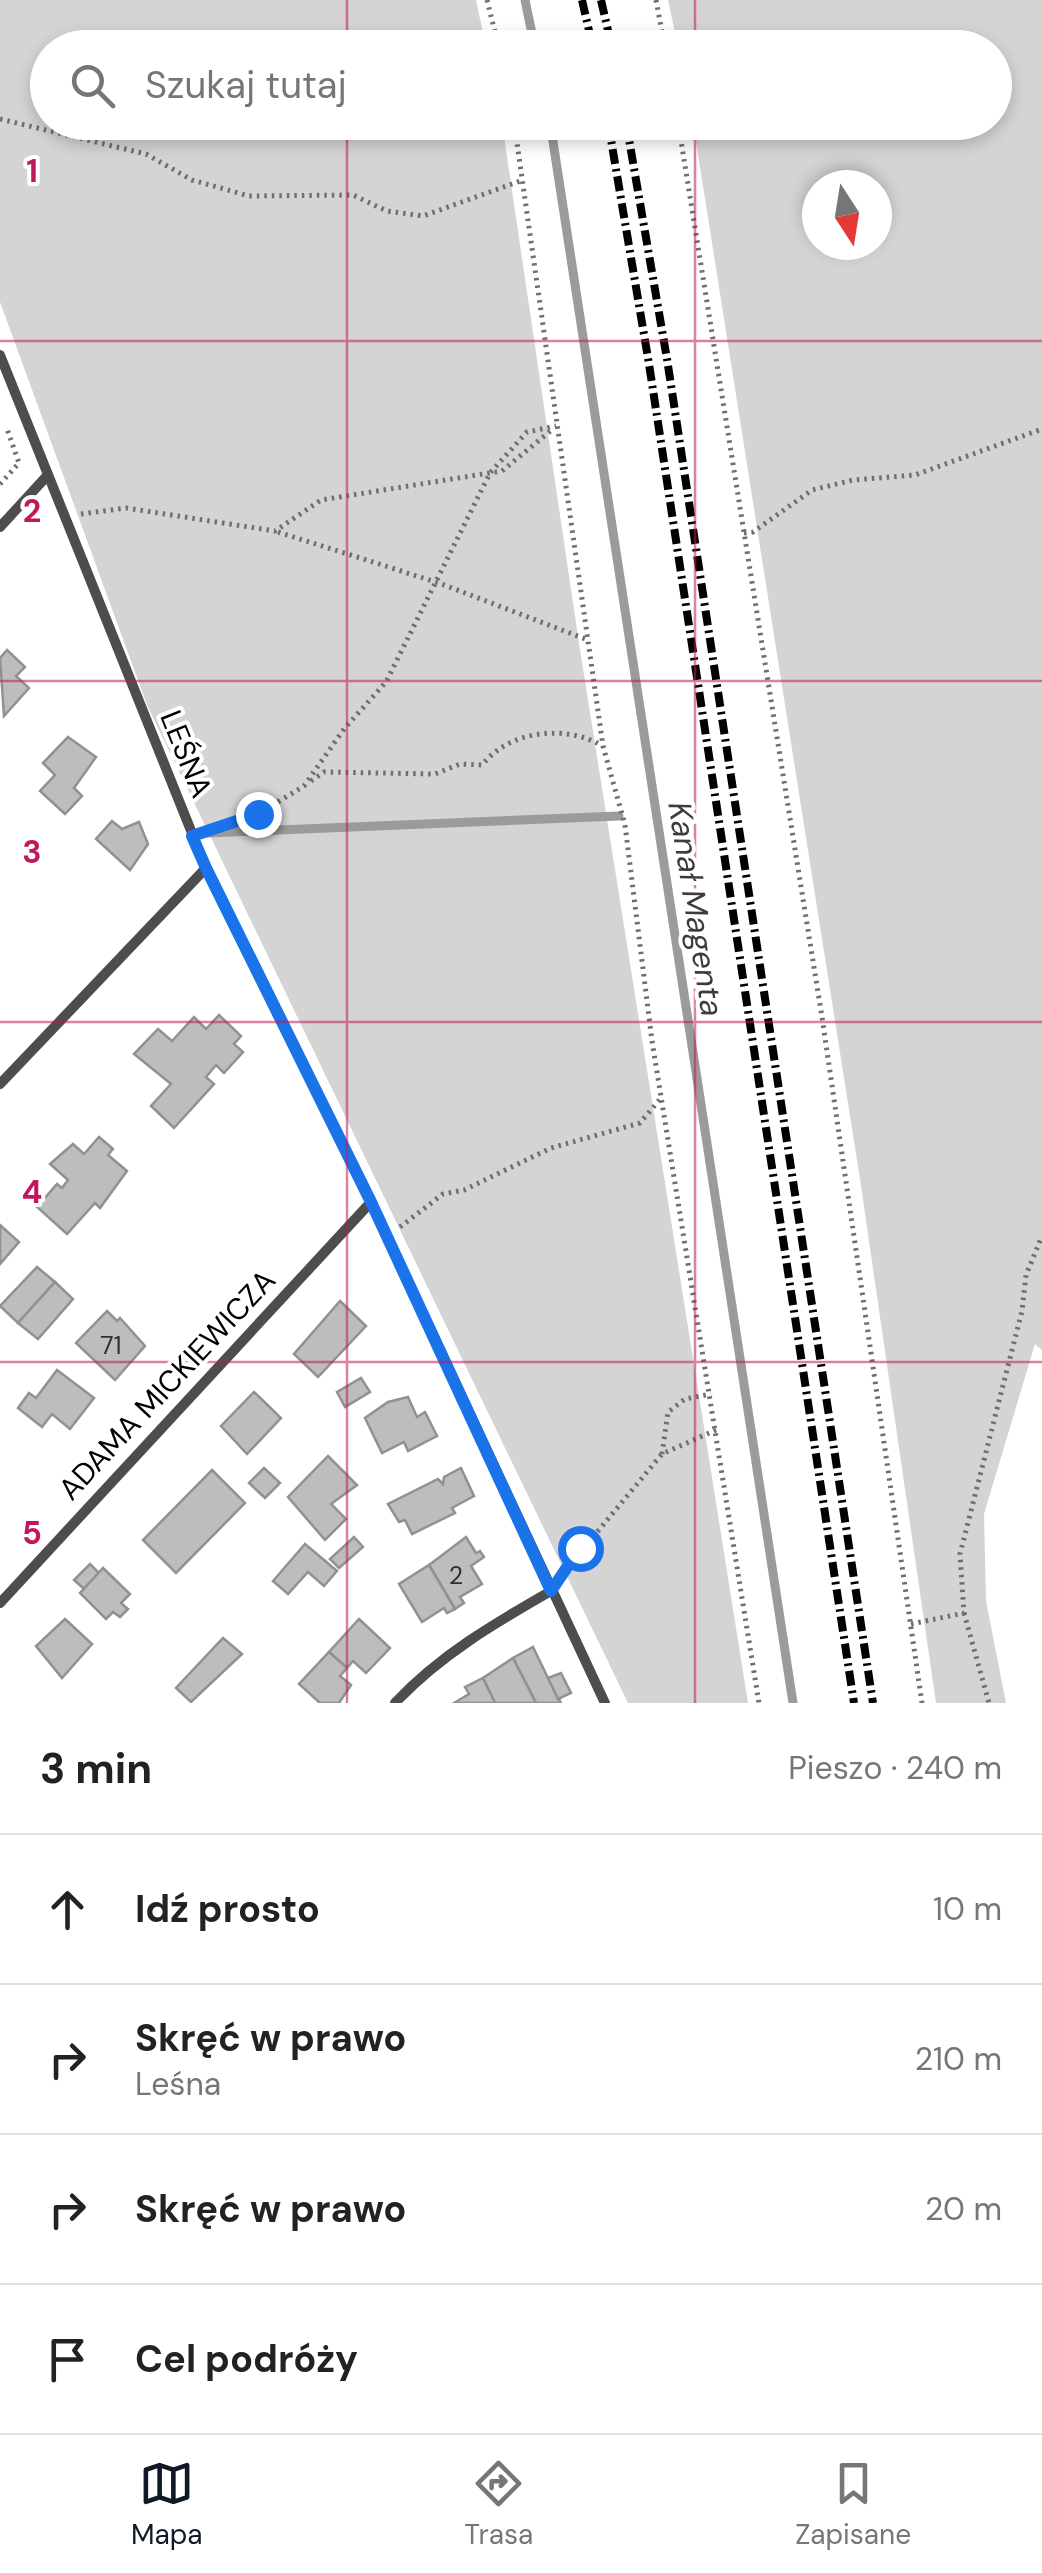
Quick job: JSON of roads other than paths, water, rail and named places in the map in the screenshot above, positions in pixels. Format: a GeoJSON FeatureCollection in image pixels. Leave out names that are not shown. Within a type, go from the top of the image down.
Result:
{"type":"FeatureCollection","features":[{"type":"Feature","properties":{"kind":"street","name":"LEŚNA"},"geometry":{"type":"LineString","coordinates":[[0,356],[206,868],[371,1202],[606,1703]]}},
{"type":"Feature","properties":{"kind":"street"},"geometry":{"type":"LineString","coordinates":[[0,527],[46,477]]}},
{"type":"Feature","properties":{"kind":"street"},"geometry":{"type":"LineString","coordinates":[[0,1084],[206,868]]}},
{"type":"Feature","properties":{"kind":"street","name":"ADAMA MICKIEWICZA"},"geometry":{"type":"LineString","coordinates":[[0,1603],[371,1202]]}},
{"type":"Feature","properties":{"kind":"street"},"geometry":{"type":"LineString","coordinates":[[395,1703],[416,1680],[475,1635],[551,1591]]}},
{"type":"Feature","properties":{"kind":"waterway","name":"Kanał Magenta"},"geometry":{"type":"LineString","coordinates":[[525,0],[531,30]]}},
{"type":"Feature","properties":{"kind":"waterway","name":"Kanał Magenta"},"geometry":{"type":"LineString","coordinates":[[553,140],[793,1703]]}},
{"type":"Feature","properties":{"kind":"waterway"},"geometry":{"type":"LineString","coordinates":[[208,833],[619,816]]}},
{"type":"Feature","properties":{"kind":"railway"},"geometry":{"type":"LineString","coordinates":[[582,0],[589,30]]}},
{"type":"Feature","properties":{"kind":"railway"},"geometry":{"type":"LineString","coordinates":[[601,0],[608,30]]}},
{"type":"Feature","properties":{"kind":"railway"},"geometry":{"type":"LineString","coordinates":[[611,140],[649,364],[854,1703]]}},
{"type":"Feature","properties":{"kind":"railway"},"geometry":{"type":"LineString","coordinates":[[629,140],[667,359],[873,1703]]}}]}
